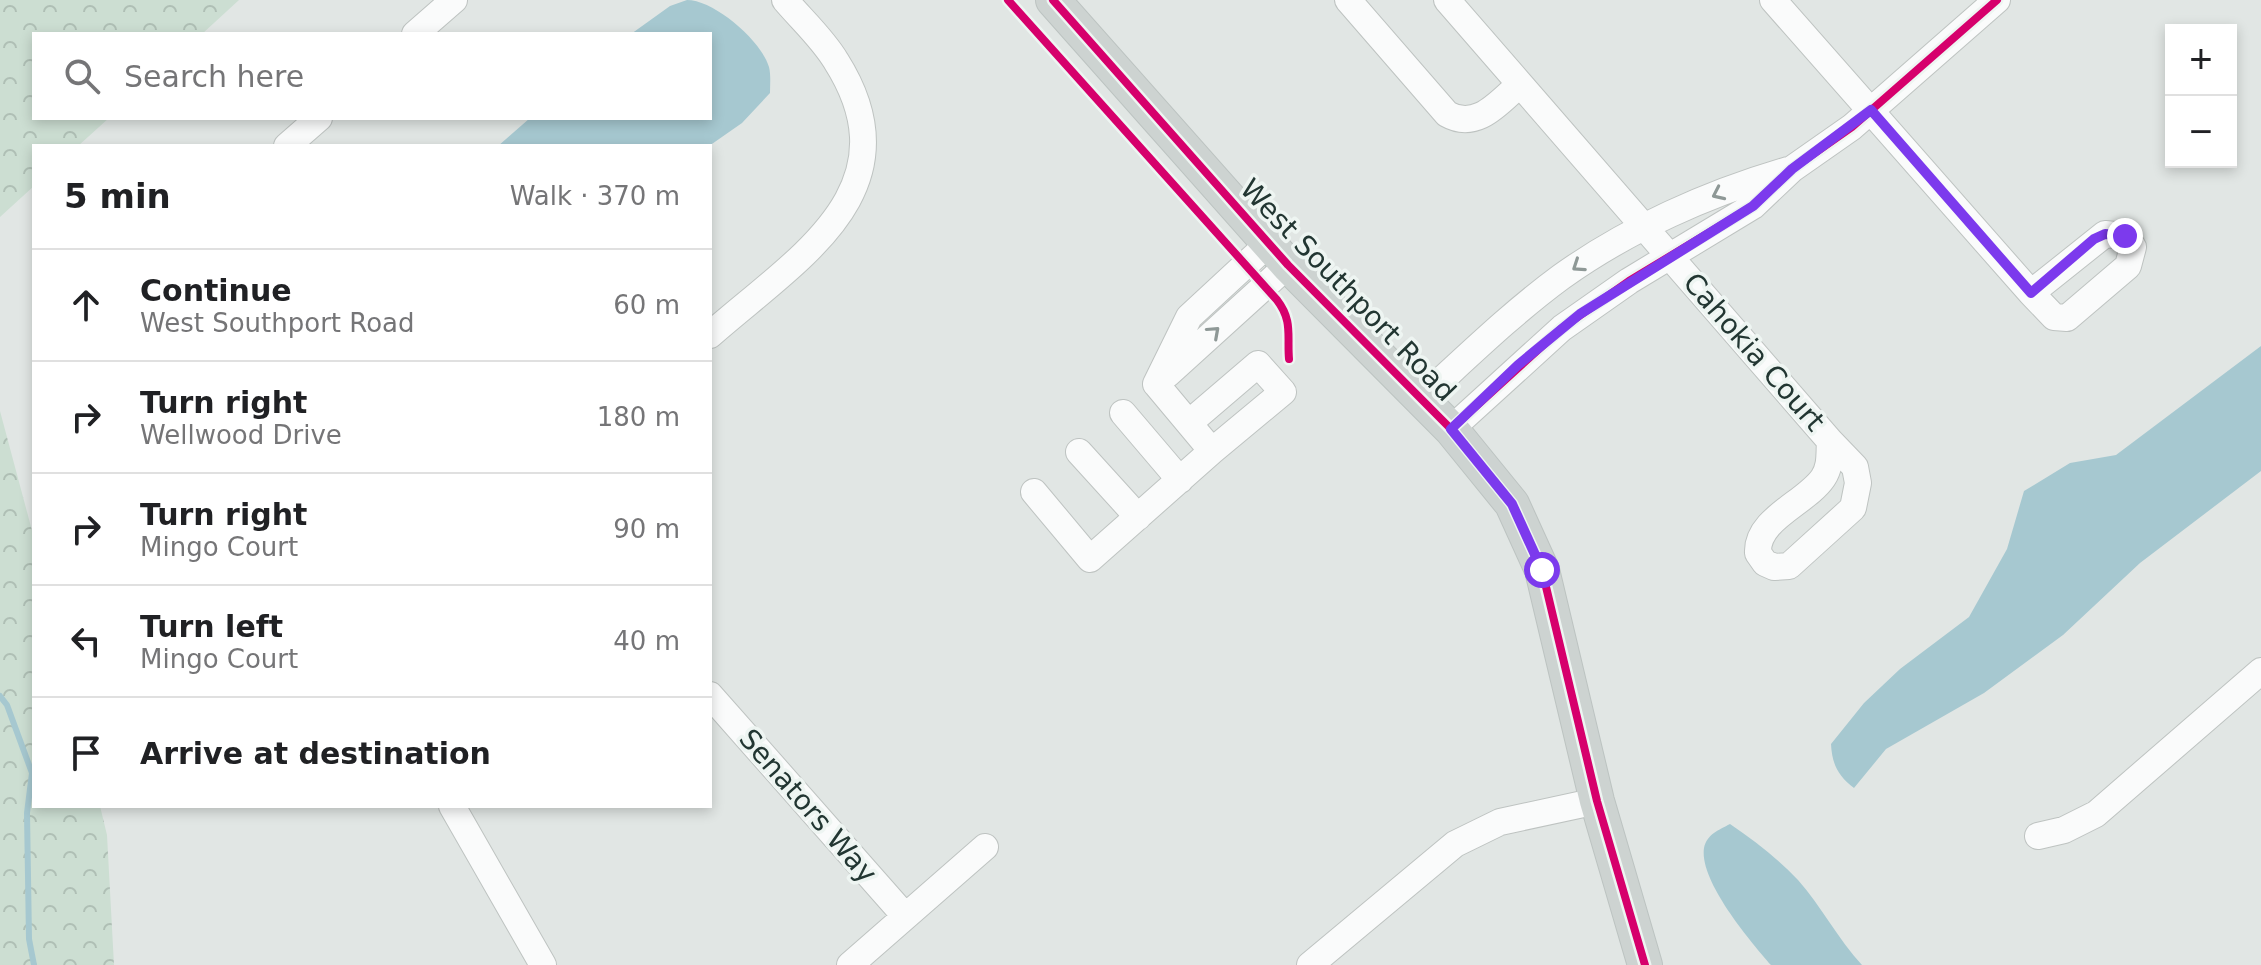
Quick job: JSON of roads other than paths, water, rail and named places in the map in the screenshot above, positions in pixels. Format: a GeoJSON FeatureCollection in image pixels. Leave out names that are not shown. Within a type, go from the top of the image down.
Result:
{"type":"FeatureCollection","features":[{"type":"Feature","properties":{"kind":"main road","name":"West Southport Road"},"geometry":{"type":"LineString","coordinates":[[1053,0],[1279,254],[1451,429],[1512,504],[1542,570],[1597,801],[1645,965]]}},
{"type":"Feature","properties":{"kind":"street"},"geometry":{"type":"LineString","coordinates":[[417,32],[454,0]]}},
{"type":"Feature","properties":{"kind":"street"},"geometry":{"type":"LineString","coordinates":[[1348,0],[1451,116],[1462,120],[1479,118],[1520,84]]}},
{"type":"Feature","properties":{"kind":"street","name":"Cahokia Court"},"geometry":{"type":"LineString","coordinates":[[1447,0],[1855,467],[1858,483],[1853,508],[1791,565],[1774,567],[1765,563],[1758,553],[1761,534],[1823,478],[1829,462],[1830,441]]}},
{"type":"Feature","properties":{"kind":"street"},"geometry":{"type":"LineString","coordinates":[[1773,0],[2031,293]]}},
{"type":"Feature","properties":{"kind":"street"},"geometry":{"type":"LineString","coordinates":[[1451,429],[1562,328],[1599,300],[1753,206],[1792,169],[1871,110],[1997,0]]}},
{"type":"Feature","properties":{"kind":"street"},"geometry":{"type":"LineString","coordinates":[[712,333],[823,235],[842,212],[863,171],[865,152],[859,114],[850,88],[834,57],[788,1]]}},
{"type":"Feature","properties":{"kind":"street"},"geometry":{"type":"LineString","coordinates":[[289,144],[317,120]]}},
{"type":"Feature","properties":{"kind":"street"},"geometry":{"type":"LineString","coordinates":[[1422,398],[1561,277],[1646,227],[1741,183],[1792,169]]}},
{"type":"Feature","properties":{"kind":"street"},"geometry":{"type":"LineString","coordinates":[[1156,384],[1189,317],[1279,254]]}},
{"type":"Feature","properties":{"kind":"street"},"geometry":{"type":"LineString","coordinates":[[1156,384],[1279,254]]}},
{"type":"Feature","properties":{"kind":"street"},"geometry":{"type":"LineString","coordinates":[[1034,492],[1090,559],[1283,392],[1258,364],[1189,423]]}},
{"type":"Feature","properties":{"kind":"street"},"geometry":{"type":"LineString","coordinates":[[1156,384],[1212,451]]}},
{"type":"Feature","properties":{"kind":"street"},"geometry":{"type":"LineString","coordinates":[[1123,413],[1180,480]]}},
{"type":"Feature","properties":{"kind":"street"},"geometry":{"type":"LineString","coordinates":[[1079,452],[1138,517]]}},
{"type":"Feature","properties":{"kind":"street"},"geometry":{"type":"LineString","coordinates":[[2038,836],[2064,830],[2096,814],[2261,671]]}},
{"type":"Feature","properties":{"kind":"street","name":"Senators Way"},"geometry":{"type":"LineString","coordinates":[[712,697],[905,916]]}},
{"type":"Feature","properties":{"kind":"street"},"geometry":{"type":"LineString","coordinates":[[1310,965],[1455,844],[1500,822],[1597,801]]}},
{"type":"Feature","properties":{"kind":"street"},"geometry":{"type":"LineString","coordinates":[[453,808],[543,965]]}},
{"type":"Feature","properties":{"kind":"street"},"geometry":{"type":"LineString","coordinates":[[850,965],[985,847]]}},
{"type":"Feature","properties":{"kind":"water"},"geometry":{"type":"Polygon","coordinates":[[[687,0],[710,7],[735,23],[764,56],[770,70],[770,93],[742,123],[712,144],[500,144],[528,120],[712,120],[712,32],[634,32],[670,6],[687,0]]]}},
{"type":"Feature","properties":{"kind":"water"},"geometry":{"type":"Polygon","coordinates":[[[2261,346],[2261,471],[2140,563],[2063,635],[1984,693],[1886,749],[1854,788],[1848,783],[1837,769],[1831,744],[1864,703],[1900,669],[1969,617],[2007,549],[2024,491],[2070,463],[2116,455],[2261,346]]]}},
{"type":"Feature","properties":{"kind":"water"},"geometry":{"type":"Polygon","coordinates":[[[1730,824],[1766,850],[1798,880],[1862,965],[1771,965],[1728,910],[1705,862],[1704,848],[1708,839],[1730,824]]]}},
{"type":"Feature","properties":{"kind":"waterway"},"geometry":{"type":"LineString","coordinates":[[0,696],[7,705],[32,773],[27,813],[29,939],[34,965]]}}]}
